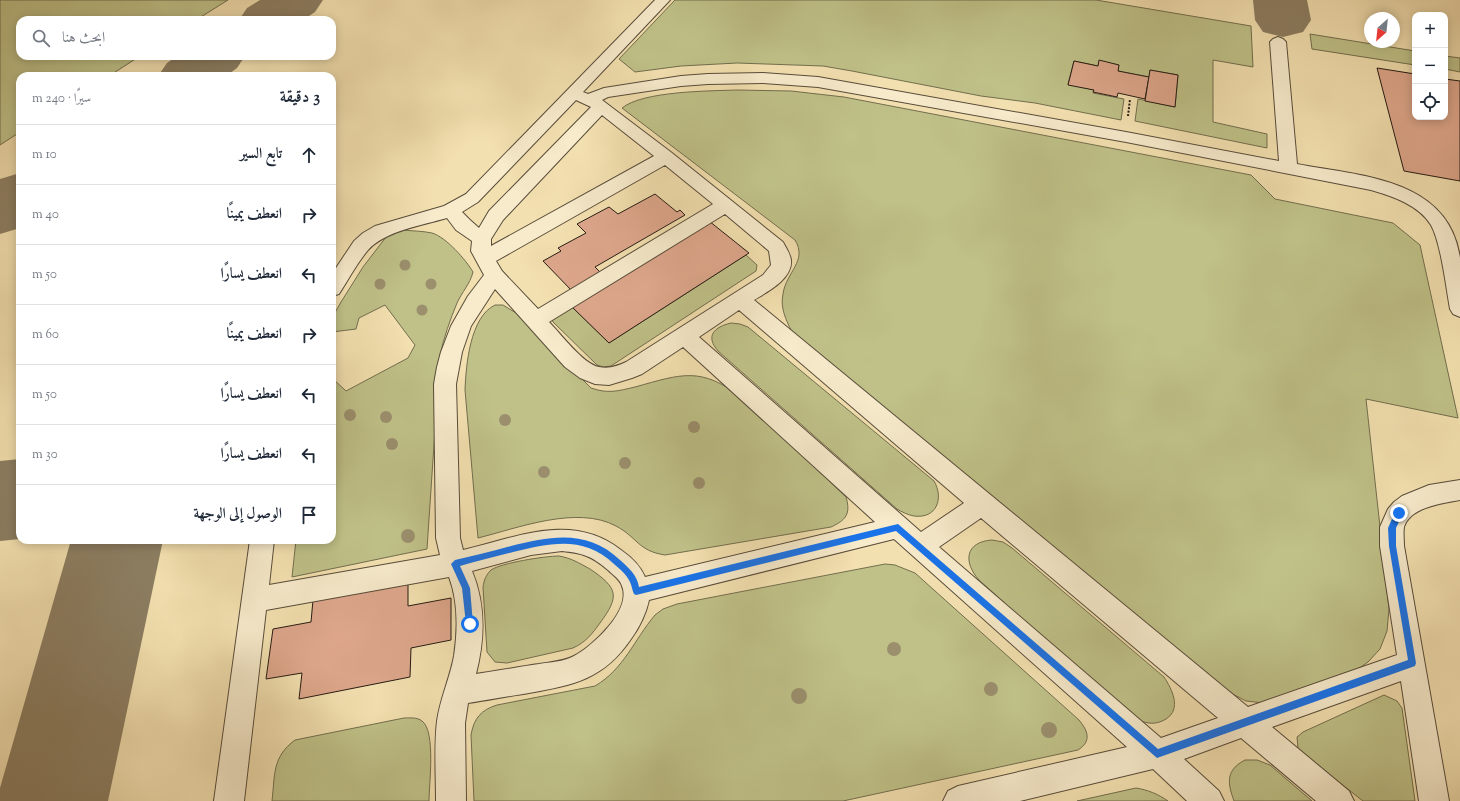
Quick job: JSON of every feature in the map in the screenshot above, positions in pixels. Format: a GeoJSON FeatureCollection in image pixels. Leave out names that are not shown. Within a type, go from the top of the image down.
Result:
{"type":"FeatureCollection","features":[{"type":"Feature","properties":{"kind":"lane"},"geometry":{"type":"LineString","coordinates":[[588,100],[666,157],[767,238],[776,247],[781,255],[782,264],[770,280],[684,336],[618,375],[600,377],[583,371],[490,267],[481,251],[482,239],[496,216],[588,100],[663,0]]}},
{"type":"Feature","properties":{"kind":"lane"},"geometry":{"type":"LineString","coordinates":[[1278,42],[1288,167]]}},
{"type":"Feature","properties":{"kind":"lane"},"geometry":{"type":"LineString","coordinates":[[336,283],[361,246],[370,238],[382,231],[451,210],[462,204],[477,194],[588,100],[604,93],[702,80],[763,78],[818,82],[861,88],[1288,167],[1392,189],[1409,196],[1424,207],[1438,221],[1445,237],[1460,309]]}},
{"type":"Feature","properties":{"kind":"lane"},"geometry":{"type":"LineString","coordinates":[[452,801],[450,723],[467,656],[470,624],[466,588],[455,564],[448,538],[445,384],[448,360],[455,337],[466,315],[479,295],[490,267],[666,157]]}},
{"type":"Feature","properties":{"kind":"lane"},"geometry":{"type":"LineString","coordinates":[[536,320],[726,205]]}},
{"type":"Feature","properties":{"kind":"lane"},"geometry":{"type":"LineString","coordinates":[[451,210],[463,224],[482,239]]}},
{"type":"Feature","properties":{"kind":"lane"},"geometry":{"type":"LineString","coordinates":[[740,300],[982,504],[1339,801]]}},
{"type":"Feature","properties":{"kind":"lane"},"geometry":{"type":"LineString","coordinates":[[684,336],[1209,801]]}},
{"type":"Feature","properties":{"kind":"lane"},"geometry":{"type":"LineString","coordinates":[[1434,801],[1392,546],[1392,528],[1399,513],[1411,502],[1432,495],[1460,490]]}},
{"type":"Feature","properties":{"kind":"lane"},"geometry":{"type":"LineString","coordinates":[[921,546],[982,504]]}},
{"type":"Feature","properties":{"kind":"lane"},"geometry":{"type":"LineString","coordinates":[[636,591],[898,527]]}},
{"type":"Feature","properties":{"kind":"lane"},"geometry":{"type":"LineString","coordinates":[[255,600],[455,564],[538,543],[557,540],[576,541],[594,546],[610,555],[630,574],[636,591],[636,602],[632,613],[606,649],[581,668],[567,673],[458,691]]}},
{"type":"Feature","properties":{"kind":"lane"},"geometry":{"type":"LineString","coordinates":[[229,801],[262,544]]}},
{"type":"Feature","properties":{"kind":"lane"},"geometry":{"type":"LineString","coordinates":[[958,801],[1157,754],[1412,663]]}},
{"type":"Feature","properties":{"kind":"green space"},"geometry":{"type":"Polygon","coordinates":[[[0,0],[228,0],[202,16],[16,16],[16,60],[134,60],[115,72],[16,72],[16,135],[0,145],[0,0]]]}},
{"type":"Feature","properties":{"kind":"green space"},"geometry":{"type":"Polygon","coordinates":[[[675,0],[1096,0],[1251,26],[1253,67],[1213,60],[1213,122],[1267,134],[1267,148],[1135,121],[1138,99],[1175,107],[1178,75],[1150,70],[1149,77],[1118,71],[1119,65],[1099,61],[1098,66],[1074,61],[1068,84],[1094,90],[1093,93],[1124,99],[1121,120],[1035,103],[981,96],[823,66],[737,63],[681,66],[635,72],[619,59],[675,0]]]}},
{"type":"Feature","properties":{"kind":"green space"},"geometry":{"type":"Polygon","coordinates":[[[1310,34],[1364,43],[1364,48],[1396,48],[1412,51],[1412,65],[1312,49],[1310,34]]]}},
{"type":"Feature","properties":{"kind":"green space"},"geometry":{"type":"Polygon","coordinates":[[[1448,56],[1460,58],[1460,72],[1448,70],[1448,56]]]}},
{"type":"Feature","properties":{"kind":"green space"},"geometry":{"type":"Polygon","coordinates":[[[737,90],[791,91],[844,97],[1251,175],[1275,199],[1393,223],[1420,245],[1458,418],[1366,399],[1389,609],[1387,631],[1380,649],[1368,662],[1351,674],[1264,703],[1246,701],[1225,690],[792,332],[784,314],[782,299],[785,286],[798,261],[798,247],[795,240],[622,108],[632,102],[660,95],[737,90]]]}},
{"type":"Feature","properties":{"kind":"green space"},"geometry":{"type":"Polygon","coordinates":[[[403,230],[429,232],[437,235],[449,244],[466,261],[473,272],[454,309],[440,355],[427,549],[292,577],[296,544],[336,544],[336,382],[346,391],[408,358],[415,345],[385,305],[359,318],[356,329],[336,332],[336,311],[363,267],[386,237],[391,233],[403,230]]]}},
{"type":"Feature","properties":{"kind":"green space"},"geometry":{"type":"Polygon","coordinates":[[[746,255],[757,265],[756,271],[611,366],[604,367],[597,365],[552,320],[570,305],[609,343],[746,255]]]}},
{"type":"Feature","properties":{"kind":"green space"},"geometry":{"type":"Polygon","coordinates":[[[495,305],[503,305],[516,313],[591,388],[603,391],[618,391],[679,376],[691,376],[703,377],[728,388],[742,398],[846,497],[848,508],[846,516],[840,522],[831,527],[665,555],[643,547],[616,526],[601,520],[584,518],[547,520],[478,538],[465,390],[468,355],[475,331],[480,320],[487,311],[495,305]]]}},
{"type":"Feature","properties":{"kind":"green space"},"geometry":{"type":"Polygon","coordinates":[[[731,323],[748,327],[934,481],[937,488],[938,500],[933,511],[922,516],[914,516],[897,509],[718,351],[712,341],[713,333],[720,327],[731,323]]]}},
{"type":"Feature","properties":{"kind":"green space"},"geometry":{"type":"Polygon","coordinates":[[[992,540],[1003,542],[1012,548],[1164,677],[1170,687],[1175,704],[1171,715],[1162,721],[1151,723],[1140,720],[1126,712],[979,580],[970,566],[969,554],[976,545],[992,540]]]}},
{"type":"Feature","properties":{"kind":"green space"},"geometry":{"type":"Polygon","coordinates":[[[559,556],[571,559],[590,569],[606,582],[611,587],[613,593],[611,606],[597,627],[588,637],[582,643],[573,648],[507,663],[495,662],[487,652],[483,587],[487,576],[491,570],[496,567],[513,562],[559,556]]]}},
{"type":"Feature","properties":{"kind":"green space"},"geometry":{"type":"Polygon","coordinates":[[[885,564],[895,565],[915,573],[1079,720],[1085,728],[1087,736],[1087,739],[1082,747],[1078,750],[843,801],[474,801],[471,735],[476,719],[487,709],[497,705],[595,686],[614,671],[628,654],[655,615],[663,609],[677,604],[885,564]]]}},
{"type":"Feature","properties":{"kind":"green space"},"geometry":{"type":"Polygon","coordinates":[[[1384,695],[1397,701],[1402,708],[1415,801],[1363,801],[1303,754],[1298,748],[1297,737],[1303,732],[1384,695]]]}},
{"type":"Feature","properties":{"kind":"green space"},"geometry":{"type":"Polygon","coordinates":[[[404,718],[416,718],[422,721],[429,735],[431,758],[429,801],[272,801],[278,760],[282,753],[295,740],[404,718]]]}},
{"type":"Feature","properties":{"kind":"green space"},"geometry":{"type":"Polygon","coordinates":[[[1245,760],[1257,760],[1270,765],[1312,801],[1234,801],[1229,782],[1231,772],[1245,760]]]}},
{"type":"Feature","properties":{"kind":"green space"},"geometry":{"type":"Polygon","coordinates":[[[1136,788],[1153,793],[1168,801],[1077,801],[1136,788]]]}},
{"type":"Feature","properties":{"kind":"building"},"geometry":{"type":"Polygon","coordinates":[[[1099,60],[1119,65],[1118,71],[1149,77],[1145,99],[1118,93],[1117,97],[1093,92],[1094,90],[1068,85],[1074,61],[1098,66],[1099,60]]]}},
{"type":"Feature","properties":{"kind":"building"},"geometry":{"type":"Polygon","coordinates":[[[1377,68],[1412,74],[1412,120],[1448,120],[1448,79],[1460,81],[1460,181],[1404,171],[1377,68]]]}},
{"type":"Feature","properties":{"kind":"building"},"geometry":{"type":"Polygon","coordinates":[[[1150,70],[1178,75],[1175,107],[1145,101],[1150,70]]]}},
{"type":"Feature","properties":{"kind":"building"},"geometry":{"type":"Polygon","coordinates":[[[655,194],[677,212],[680,210],[685,215],[595,267],[603,275],[573,292],[543,261],[561,251],[558,248],[586,233],[577,224],[609,207],[618,214],[655,194]]]}},
{"type":"Feature","properties":{"kind":"building"},"geometry":{"type":"Polygon","coordinates":[[[709,221],[749,253],[609,343],[570,305],[709,221]]]}},
{"type":"Feature","properties":{"kind":"building"},"geometry":{"type":"Polygon","coordinates":[[[408,583],[408,606],[451,598],[451,640],[411,648],[410,677],[299,699],[302,673],[266,679],[273,629],[311,622],[313,600],[408,583]]]}},
{"type":"Feature","properties":{"kind":"taxiway"},"geometry":{"type":"LineString","coordinates":[[273,16],[296,0]]}},
{"type":"Feature","properties":{"kind":"taxiway"},"geometry":{"type":"LineString","coordinates":[[1280,0],[1283,20]]}},
{"type":"Feature","properties":{"kind":"taxiway"},"geometry":{"type":"LineString","coordinates":[[194,72],[210,60]]}},
{"type":"Feature","properties":{"kind":"taxiway"},"geometry":{"type":"LineString","coordinates":[[0,210],[16,199]]}},
{"type":"Feature","properties":{"kind":"taxiway"},"geometry":{"type":"LineString","coordinates":[[0,501],[16,499]]}},
{"type":"Feature","properties":{"kind":"taxiway"},"geometry":{"type":"LineString","coordinates":[[52,801],[116,544]]}},
{"type":"Feature","properties":{"kind":"route"},"geometry":{"type":"LineString","coordinates":[[470,624],[466,588],[455,564],[538,543],[557,540],[576,541],[594,546],[610,555],[630,574],[636,591],[898,527],[1157,754],[1412,663],[1392,546],[1392,528],[1399,513]]}}]}
